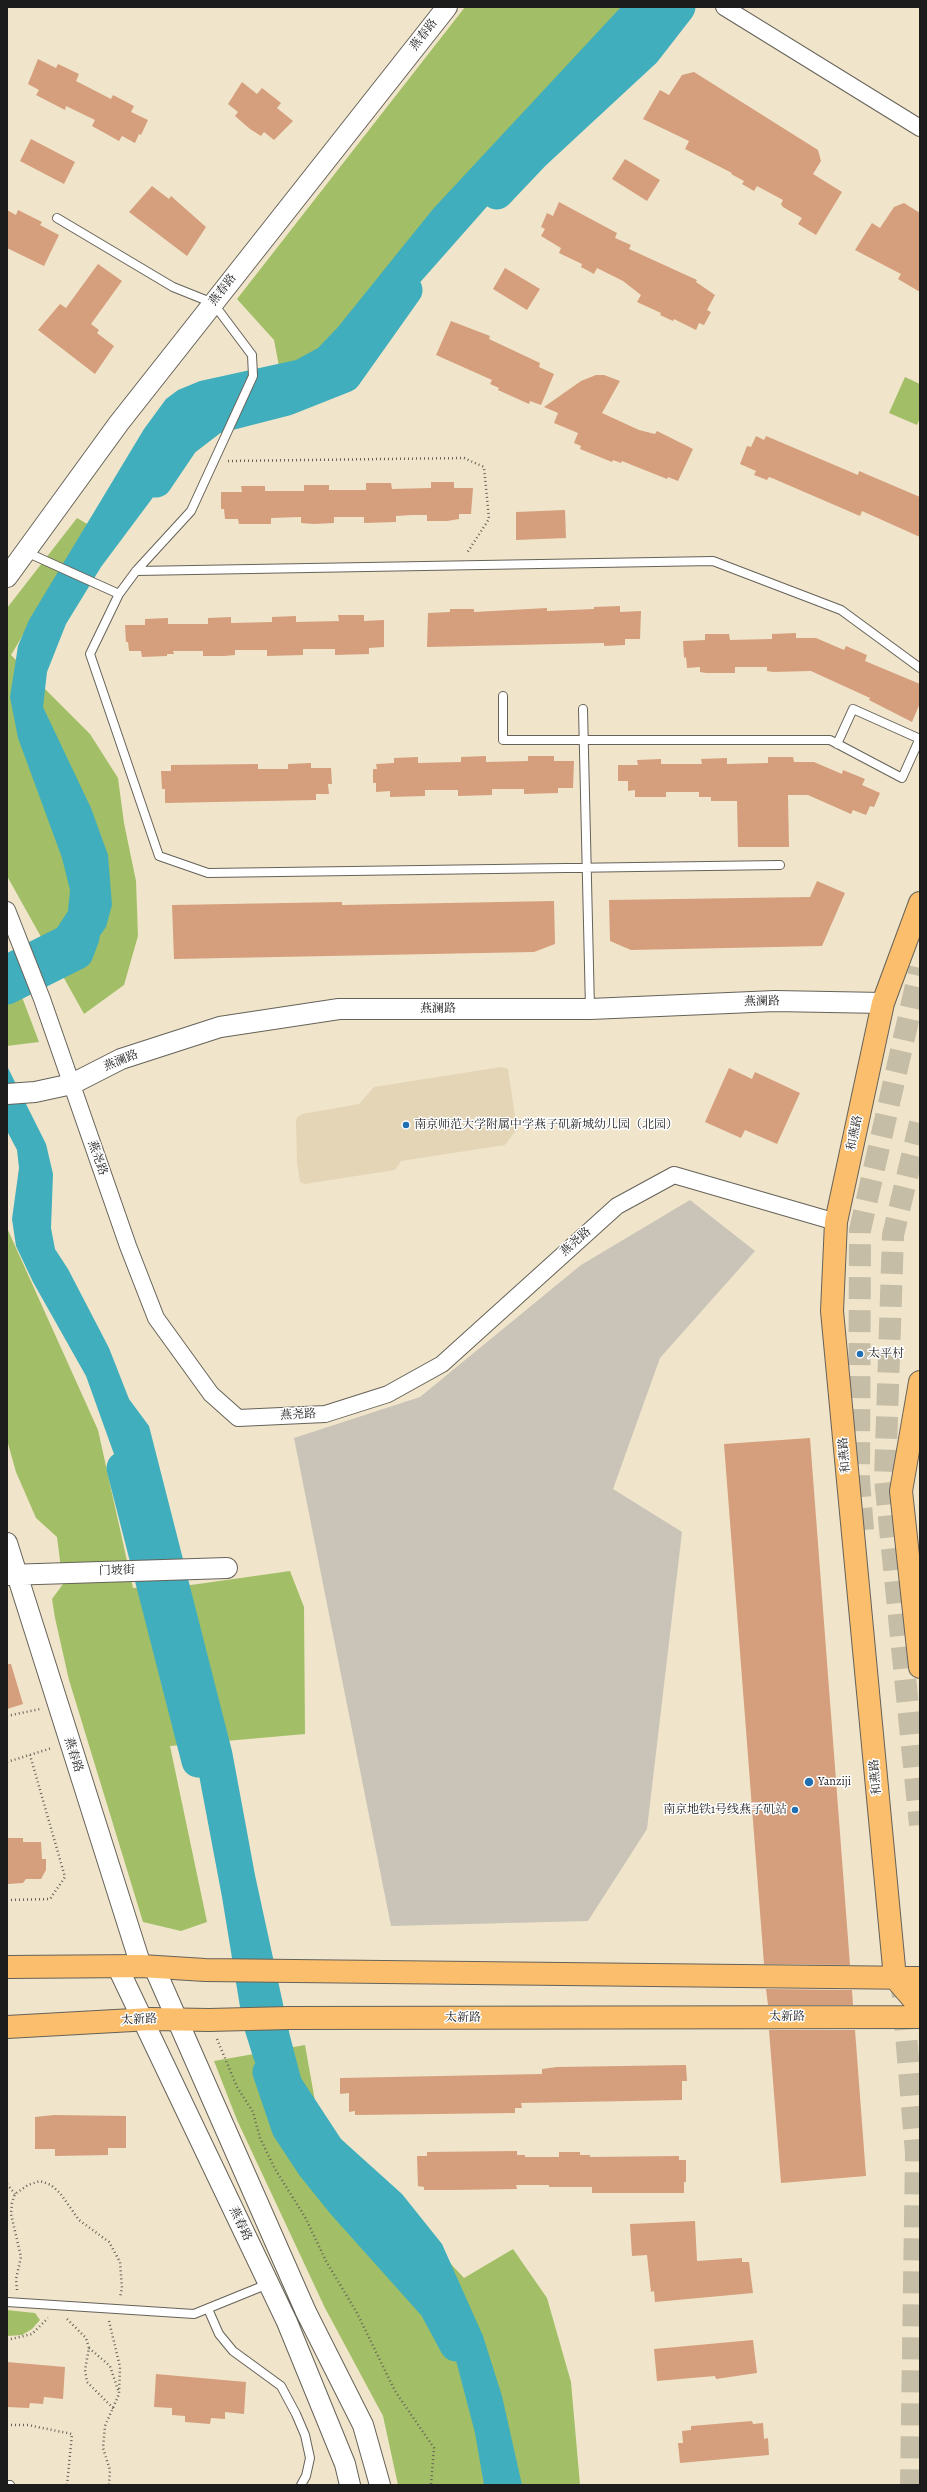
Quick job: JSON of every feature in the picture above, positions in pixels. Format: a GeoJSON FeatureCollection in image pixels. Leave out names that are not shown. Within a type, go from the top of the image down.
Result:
{"type":"FeatureCollection","features":[{"type":"Feature","properties":{"kind":"main road","name":"和燕路"},"geometry":{"type":"LineString","coordinates":[[895,1978],[832,1311],[836,1222],[883,1003],[920,903]]}},
{"type":"Feature","properties":{"kind":"main road"},"geometry":{"type":"LineString","coordinates":[[920,1382],[901,1491],[920,1667]]}},
{"type":"Feature","properties":{"kind":"main road"},"geometry":{"type":"LineString","coordinates":[[7,1967],[118,1968],[147,1966],[205,1970],[920,1978]]}},
{"type":"Feature","properties":{"kind":"main road"},"geometry":{"type":"LineString","coordinates":[[895,1978],[920,2007]]}},
{"type":"Feature","properties":{"kind":"main road","name":"太新路"},"geometry":{"type":"LineString","coordinates":[[7,2027],[142,2019],[920,2017]]}},
{"type":"Feature","properties":{"kind":"street","name":"燕春路"},"geometry":{"type":"LineString","coordinates":[[7,577],[118,423],[446,7]]}},
{"type":"Feature","properties":{"kind":"street"},"geometry":{"type":"LineString","coordinates":[[724,7],[920,128]]}},
{"type":"Feature","properties":{"kind":"street","name":"燕尧路"},"geometry":{"type":"LineString","coordinates":[[7,910],[42,999],[128,1246],[156,1318],[211,1394],[238,1418],[325,1414],[388,1394],[436,1368],[616,1206],[674,1175],[836,1222]]}},
{"type":"Feature","properties":{"kind":"street","name":"燕澜路"},"geometry":{"type":"LineString","coordinates":[[7,1094],[35,1092],[72,1084],[121,1059],[220,1027],[339,1009],[590,1008],[774,1001],[883,1003]]}},
{"type":"Feature","properties":{"kind":"street","name":"燕春路"},"geometry":{"type":"LineString","coordinates":[[7,1543],[11,1574],[147,1966],[177,2019],[306,2312],[363,2425],[380,2485]]}},
{"type":"Feature","properties":{"kind":"street","name":"门坡街"},"geometry":{"type":"LineString","coordinates":[[11,1574],[227,1568]]}},
{"type":"Feature","properties":{"kind":"street","name":"燕春路"},"geometry":{"type":"LineString","coordinates":[[118,1968],[287,2322],[345,2464],[350,2485]]}},
{"type":"Feature","properties":{"kind":"lane"},"geometry":{"type":"LineString","coordinates":[[57,218],[173,287],[212,303],[252,355],[253,376],[191,511],[136,571],[119,594],[90,654],[159,856],[208,874],[780,865]]}},
{"type":"Feature","properties":{"kind":"lane"},"geometry":{"type":"LineString","coordinates":[[25,552],[119,594]]}},
{"type":"Feature","properties":{"kind":"lane"},"geometry":{"type":"LineString","coordinates":[[136,571],[713,561],[841,610],[920,668]]}},
{"type":"Feature","properties":{"kind":"lane"},"geometry":{"type":"LineString","coordinates":[[503,696],[503,740],[584,742],[830,740],[836,744],[902,778],[920,739],[853,709],[836,744]]}},
{"type":"Feature","properties":{"kind":"lane"},"geometry":{"type":"LineString","coordinates":[[583,709],[590,1008]]}},
{"type":"Feature","properties":{"kind":"lane"},"geometry":{"type":"LineString","coordinates":[[7,2302],[194,2314],[269,2284]]}},
{"type":"Feature","properties":{"kind":"lane"},"geometry":{"type":"LineString","coordinates":[[208,2309],[224,2340],[233,2351],[280,2386],[296,2414],[305,2435],[310,2458],[306,2476],[301,2485]]}},
{"type":"Feature","properties":{"kind":"path"},"geometry":{"type":"LineString","coordinates":[[215,461],[248,459],[464,458],[484,467],[489,519],[459,565]]}},
{"type":"Feature","properties":{"kind":"path"},"geometry":{"type":"LineString","coordinates":[[7,1716],[58,1706]]}},
{"type":"Feature","properties":{"kind":"path"},"geometry":{"type":"LineString","coordinates":[[7,1762],[69,1742]]}},
{"type":"Feature","properties":{"kind":"path"},"geometry":{"type":"LineString","coordinates":[[7,1900],[50,1899],[65,1877],[30,1755]]}},
{"type":"Feature","properties":{"kind":"path"},"geometry":{"type":"LineString","coordinates":[[209,2020],[237,2087],[253,2112],[260,2138],[275,2169],[305,2217],[326,2261],[357,2313],[395,2391],[434,2448],[431,2485]]}},
{"type":"Feature","properties":{"kind":"path"},"geometry":{"type":"LineString","coordinates":[[7,2184],[16,2194]]}},
{"type":"Feature","properties":{"kind":"path"},"geometry":{"type":"LineString","coordinates":[[7,2340],[32,2334],[49,2316]]}},
{"type":"Feature","properties":{"kind":"path"},"geometry":{"type":"LineString","coordinates":[[63,2317],[86,2338],[88,2348],[86,2370],[87,2382],[114,2409]]}},
{"type":"Feature","properties":{"kind":"path"},"geometry":{"type":"LineString","coordinates":[[88,2348],[110,2366],[119,2394]]}},
{"type":"Feature","properties":{"kind":"path"},"geometry":{"type":"LineString","coordinates":[[7,2425],[28,2425],[72,2434],[67,2485]]}},
{"type":"Feature","properties":{"kind":"shaded area","name":"南京师范大学附属中学燕子矶新城幼儿园（北园）"},"geometry":{"type":"Polygon","coordinates":[[[501,1067],[508,1069],[517,1129],[505,1145],[401,1161],[395,1170],[305,1184],[300,1182],[297,1163],[296,1122],[297,1117],[302,1114],[359,1104],[374,1087],[501,1067]]]}},
{"type":"Feature","properties":{"kind":"shaded area"},"geometry":{"type":"Polygon","coordinates":[[[690,1200],[755,1251],[660,1358],[613,1489],[682,1532],[647,1829],[588,1921],[391,1926],[294,1438],[420,1397],[581,1265],[690,1200]]]}},
{"type":"Feature","properties":{"kind":"green space"},"geometry":{"type":"Polygon","coordinates":[[[465,7],[627,7],[312,358],[279,366],[274,340],[237,299],[465,7]]]}},
{"type":"Feature","properties":{"kind":"green space"},"geometry":{"type":"Polygon","coordinates":[[[905,377],[920,384],[920,418],[917,425],[889,413],[905,377]]]}},
{"type":"Feature","properties":{"kind":"green space"},"geometry":{"type":"Polygon","coordinates":[[[77,518],[89,525],[11,655],[90,734],[118,778],[124,823],[136,881],[138,936],[124,985],[84,1014],[7,876],[7,608],[77,518]]]}},
{"type":"Feature","properties":{"kind":"green space"},"geometry":{"type":"Polygon","coordinates":[[[7,957],[11,968],[39,1042],[7,1046],[7,957]]]}},
{"type":"Feature","properties":{"kind":"green space"},"geometry":{"type":"Polygon","coordinates":[[[7,1228],[98,1430],[133,1588],[191,1585],[290,1571],[304,1607],[305,1734],[170,1746],[207,1922],[181,1931],[143,1922],[69,1680],[55,1618],[52,1599],[63,1584],[57,1537],[36,1518],[16,1472],[7,1440],[7,1228]]]}},
{"type":"Feature","properties":{"kind":"green space"},"geometry":{"type":"Polygon","coordinates":[[[305,2045],[315,2101],[348,2153],[464,2278],[513,2249],[547,2298],[571,2382],[580,2485],[398,2485],[383,2416],[325,2308],[237,2120],[214,2061],[305,2045]]]}},
{"type":"Feature","properties":{"kind":"green space"},"geometry":{"type":"Polygon","coordinates":[[[7,2310],[35,2313],[40,2320],[32,2329],[22,2335],[7,2336],[7,2310]]]}},
{"type":"Feature","properties":{"kind":"water"},"geometry":{"type":"Polygon","coordinates":[[[621,7],[675,7],[590,90],[347,365],[325,382],[220,409],[201,418],[181,442],[160,488],[101,567],[66,624],[47,672],[43,707],[91,808],[108,855],[112,905],[106,927],[92,947],[77,956],[9,982],[7,986],[7,953],[57,928],[68,911],[70,890],[62,858],[18,738],[10,697],[18,646],[29,620],[144,429],[166,399],[178,390],[200,381],[296,360],[318,348],[338,327],[433,209],[621,7]]]}},
{"type":"Feature","properties":{"kind":"water"},"geometry":{"type":"Polygon","coordinates":[[[7,1066],[46,1144],[53,1174],[51,1228],[55,1249],[68,1269],[109,1348],[129,1399],[149,1426],[232,1751],[255,1875],[290,2036],[301,2078],[341,2139],[402,2194],[442,2244],[483,2336],[502,2396],[522,2485],[484,2485],[475,2433],[452,2345],[425,2285],[397,2245],[309,2155],[292,2133],[254,2060],[243,2025],[222,1897],[185,1701],[138,1521],[86,1376],[33,1282],[16,1246],[12,1219],[19,1168],[17,1150],[7,1131],[7,1066]]]}},
{"type":"Feature","properties":{"kind":"building"},"geometry":{"type":"Polygon","coordinates":[[[38,59],[56,68],[58,64],[79,74],[76,81],[111,99],[113,95],[134,106],[131,112],[148,120],[141,135],[139,134],[135,143],[122,136],[119,141],[92,126],[95,120],[66,106],[65,110],[36,95],[39,90],[28,84],[38,59]]]}},
{"type":"Feature","properties":{"kind":"building"},"geometry":{"type":"Polygon","coordinates":[[[694,72],[818,150],[821,161],[813,174],[842,192],[816,235],[798,224],[802,218],[783,207],[781,204],[783,200],[757,186],[754,191],[742,184],[744,181],[731,174],[732,173],[685,149],[689,141],[643,119],[660,90],[669,95],[682,75],[694,72]]]}},
{"type":"Feature","properties":{"kind":"building"},"geometry":{"type":"Polygon","coordinates":[[[242,82],[257,94],[262,88],[281,103],[277,108],[293,121],[274,140],[264,132],[261,136],[250,129],[235,116],[238,112],[228,104],[242,82]]]}},
{"type":"Feature","properties":{"kind":"building"},"geometry":{"type":"Polygon","coordinates":[[[31,139],[75,162],[64,184],[20,161],[31,139]]]}},
{"type":"Feature","properties":{"kind":"building"},"geometry":{"type":"Polygon","coordinates":[[[625,159],[660,180],[647,201],[612,179],[625,159]]]}},
{"type":"Feature","properties":{"kind":"building"},"geometry":{"type":"Polygon","coordinates":[[[152,186],[169,199],[171,196],[206,227],[187,256],[129,212],[152,186]]]}},
{"type":"Feature","properties":{"kind":"building"},"geometry":{"type":"Polygon","coordinates":[[[559,202],[617,233],[615,238],[631,245],[629,249],[697,280],[696,282],[715,295],[707,310],[711,312],[704,325],[699,323],[696,330],[674,319],[673,321],[660,315],[661,313],[637,302],[641,295],[623,281],[597,268],[594,274],[581,267],[582,264],[559,253],[561,248],[541,236],[545,229],[541,227],[547,213],[553,216],[559,202]]]}},
{"type":"Feature","properties":{"kind":"building"},"geometry":{"type":"Polygon","coordinates":[[[904,203],[920,213],[920,292],[898,279],[901,274],[855,250],[872,223],[880,228],[894,207],[904,203]]]}},
{"type":"Feature","properties":{"kind":"building"},"geometry":{"type":"Polygon","coordinates":[[[7,210],[16,215],[18,210],[42,222],[40,225],[59,235],[44,266],[7,248],[7,210]]]}},
{"type":"Feature","properties":{"kind":"building"},"geometry":{"type":"Polygon","coordinates":[[[98,264],[122,281],[91,324],[99,330],[97,333],[114,346],[95,374],[38,330],[60,304],[66,308],[98,264]]]}},
{"type":"Feature","properties":{"kind":"building"},"geometry":{"type":"Polygon","coordinates":[[[505,268],[540,289],[527,310],[493,289],[505,268]]]}},
{"type":"Feature","properties":{"kind":"building"},"geometry":{"type":"Polygon","coordinates":[[[451,321],[490,336],[489,339],[540,363],[539,367],[554,374],[541,405],[530,401],[529,404],[498,390],[499,388],[490,384],[492,380],[436,355],[451,321]]]}},
{"type":"Feature","properties":{"kind":"building"},"geometry":{"type":"Polygon","coordinates":[[[596,375],[604,375],[620,381],[602,413],[639,430],[655,434],[657,431],[693,449],[678,481],[668,477],[667,479],[622,461],[621,463],[613,460],[612,462],[580,449],[581,446],[574,443],[578,433],[554,423],[558,413],[544,407],[581,381],[596,375]]]}},
{"type":"Feature","properties":{"kind":"building"},"geometry":{"type":"Polygon","coordinates":[[[756,436],[764,440],[766,436],[858,475],[859,471],[920,497],[920,537],[862,511],[860,516],[772,478],[769,477],[767,480],[754,475],[756,471],[740,464],[747,446],[751,447],[756,436]]]}},
{"type":"Feature","properties":{"kind":"building"},"geometry":{"type":"Polygon","coordinates":[[[431,482],[454,482],[454,488],[473,488],[471,514],[459,514],[459,519],[447,521],[427,521],[427,515],[412,515],[396,516],[396,522],[364,523],[364,517],[334,517],[334,523],[314,524],[301,523],[301,517],[271,518],[271,524],[239,524],[238,519],[225,519],[224,509],[221,509],[221,492],[242,492],[241,486],[265,486],[265,491],[304,491],[304,485],[329,485],[329,490],[366,490],[366,483],[391,483],[392,489],[431,488],[431,482]]]}},
{"type":"Feature","properties":{"kind":"building"},"geometry":{"type":"Polygon","coordinates":[[[565,510],[566,538],[516,540],[516,512],[565,510]]]}},
{"type":"Feature","properties":{"kind":"building"},"geometry":{"type":"Polygon","coordinates":[[[620,606],[620,612],[641,611],[640,639],[625,639],[625,645],[604,646],[604,643],[427,647],[428,613],[450,612],[450,609],[474,609],[474,612],[547,608],[547,611],[594,609],[594,607],[620,606]]]}},
{"type":"Feature","properties":{"kind":"building"},"geometry":{"type":"Polygon","coordinates":[[[338,615],[364,615],[364,621],[384,620],[384,647],[369,648],[369,654],[335,655],[335,649],[303,649],[303,655],[267,656],[267,650],[235,650],[235,655],[224,656],[203,656],[203,651],[173,651],[174,654],[167,654],[167,656],[142,657],[141,651],[129,651],[128,642],[126,642],[125,625],[145,625],[145,619],[168,618],[168,624],[208,624],[208,618],[231,617],[231,623],[272,622],[272,617],[296,616],[296,622],[339,621],[338,615]]]}},
{"type":"Feature","properties":{"kind":"building"},"geometry":{"type":"Polygon","coordinates":[[[796,633],[796,638],[816,638],[844,650],[846,646],[867,655],[865,661],[920,684],[920,703],[912,722],[869,700],[870,698],[811,671],[773,672],[767,671],[767,667],[735,667],[735,673],[706,673],[700,672],[700,667],[687,668],[686,657],[684,658],[683,641],[705,640],[705,634],[729,634],[730,640],[772,639],[772,634],[796,633]]]}},
{"type":"Feature","properties":{"kind":"building"},"geometry":{"type":"Polygon","coordinates":[[[486,756],[486,762],[528,761],[528,756],[554,756],[554,761],[574,761],[573,788],[558,788],[558,793],[524,794],[524,789],[492,789],[492,795],[458,796],[458,790],[425,790],[425,796],[390,797],[390,791],[376,792],[376,783],[373,783],[373,769],[377,769],[376,764],[394,763],[394,758],[418,757],[418,763],[461,762],[461,757],[486,756]]]}},
{"type":"Feature","properties":{"kind":"building"},"geometry":{"type":"Polygon","coordinates":[[[768,757],[793,757],[794,762],[814,762],[842,774],[843,770],[865,779],[862,785],[880,793],[874,807],[870,806],[866,815],[853,810],[851,814],[808,795],[788,795],[789,847],[738,847],[737,801],[711,801],[711,797],[699,797],[699,792],[666,792],[666,797],[635,797],[635,790],[628,791],[628,781],[618,781],[618,765],[638,765],[637,760],[661,759],[661,764],[702,764],[701,759],[727,758],[727,764],[768,763],[768,757]]]}},
{"type":"Feature","properties":{"kind":"building"},"geometry":{"type":"Polygon","coordinates":[[[311,763],[311,768],[331,768],[332,784],[328,784],[329,794],[316,794],[316,800],[165,803],[165,789],[162,789],[161,771],[171,771],[171,765],[258,764],[258,769],[288,769],[288,764],[311,763]]]}},
{"type":"Feature","properties":{"kind":"building"},"geometry":{"type":"Polygon","coordinates":[[[817,881],[845,893],[822,946],[631,950],[610,941],[609,900],[810,897],[817,881]]]}},
{"type":"Feature","properties":{"kind":"building"},"geometry":{"type":"Polygon","coordinates":[[[554,901],[555,944],[534,952],[174,959],[172,905],[342,902],[342,905],[554,901]]]}},
{"type":"Feature","properties":{"kind":"building"},"geometry":{"type":"Polygon","coordinates":[[[729,1068],[752,1079],[755,1072],[800,1093],[777,1144],[745,1130],[741,1138],[705,1122],[729,1068]]]}},
{"type":"Feature","properties":{"kind":"building","name":"南京地铁1号线燕子矶站"},"geometry":{"type":"Polygon","coordinates":[[[810,1438],[850,1965],[764,1964],[724,1444],[810,1438]]]}},
{"type":"Feature","properties":{"kind":"building"},"geometry":{"type":"Polygon","coordinates":[[[7,1664],[11,1664],[23,1704],[7,1709],[7,1664]]]}},
{"type":"Feature","properties":{"kind":"building"},"geometry":{"type":"Polygon","coordinates":[[[7,1838],[23,1838],[23,1842],[41,1842],[42,1859],[46,1859],[46,1870],[41,1879],[26,1879],[23,1883],[8,1884],[7,1838]]]}},
{"type":"Feature","properties":{"kind":"building"},"geometry":{"type":"Polygon","coordinates":[[[766,1989],[852,1990],[853,2005],[768,2005],[766,1989]]]}},
{"type":"Feature","properties":{"kind":"building"},"geometry":{"type":"Polygon","coordinates":[[[769,2030],[855,2030],[866,2176],[781,2183],[769,2030]]]}},
{"type":"Feature","properties":{"kind":"building"},"geometry":{"type":"Polygon","coordinates":[[[686,2065],[687,2081],[682,2081],[682,2100],[521,2103],[522,2108],[515,2108],[515,2113],[355,2115],[355,2111],[349,2112],[349,2093],[340,2094],[340,2078],[542,2074],[542,2069],[557,2067],[686,2065]]]}},
{"type":"Feature","properties":{"kind":"building"},"geometry":{"type":"Polygon","coordinates":[[[54,2115],[126,2116],[126,2148],[108,2148],[108,2155],[55,2156],[55,2149],[35,2149],[35,2117],[54,2115]]]}},
{"type":"Feature","properties":{"kind":"building"},"geometry":{"type":"Polygon","coordinates":[[[517,2151],[517,2155],[525,2155],[525,2157],[559,2157],[559,2152],[580,2152],[580,2155],[590,2155],[590,2157],[679,2156],[679,2160],[686,2160],[686,2182],[684,2182],[684,2193],[592,2193],[592,2187],[549,2187],[549,2185],[516,2185],[517,2189],[451,2190],[424,2190],[424,2187],[418,2186],[417,2156],[427,2156],[427,2152],[517,2151]]]}},
{"type":"Feature","properties":{"kind":"building"},"geometry":{"type":"Polygon","coordinates":[[[695,2221],[697,2261],[742,2258],[742,2262],[749,2262],[753,2293],[655,2302],[654,2291],[651,2292],[647,2255],[632,2256],[630,2224],[695,2221]]]}},
{"type":"Feature","properties":{"kind":"building"},"geometry":{"type":"Polygon","coordinates":[[[753,2340],[757,2373],[716,2379],[715,2376],[657,2381],[654,2349],[753,2340]]]}},
{"type":"Feature","properties":{"kind":"building"},"geometry":{"type":"Polygon","coordinates":[[[7,2362],[65,2367],[63,2399],[44,2397],[43,2404],[30,2403],[29,2408],[7,2407],[7,2362]]]}},
{"type":"Feature","properties":{"kind":"building"},"geometry":{"type":"Polygon","coordinates":[[[156,2374],[246,2382],[244,2414],[225,2412],[225,2419],[211,2418],[210,2424],[185,2422],[185,2416],[172,2415],[172,2408],[154,2407],[156,2374]]]}},
{"type":"Feature","properties":{"kind":"building"},"geometry":{"type":"Polygon","coordinates":[[[752,2421],[753,2424],[763,2423],[764,2439],[768,2438],[769,2455],[680,2463],[678,2443],[683,2443],[682,2431],[691,2430],[691,2426],[752,2421]]]}},
{"type":"Feature","properties":{"kind":"waterway"},"geometry":{"type":"LineString","coordinates":[[497,193],[534,154],[644,52],[679,7]]}},
{"type":"Feature","properties":{"kind":"waterway"},"geometry":{"type":"LineString","coordinates":[[156,481],[183,441],[213,418],[287,399],[345,376],[406,290]]}},
{"type":"Feature","properties":{"kind":"waterway"},"geometry":{"type":"LineString","coordinates":[[7,988],[77,953],[83,937]]}},
{"type":"Feature","properties":{"kind":"waterway"},"geometry":{"type":"LineString","coordinates":[[123,1468],[198,1761]]}},
{"type":"Feature","properties":{"kind":"waterway"},"geometry":{"type":"LineString","coordinates":[[269,2072],[288,2128],[313,2166],[342,2202],[435,2306],[456,2345]]}},
{"type":"Feature","properties":{"kind":"tunnel"},"geometry":{"type":"LineString","coordinates":[[863,1530],[859,1479],[860,1230],[920,968]]}},
{"type":"Feature","properties":{"kind":"tunnel"},"geometry":{"type":"LineString","coordinates":[[920,1123],[893,1235],[885,1479],[920,1825]]}},
{"type":"Feature","properties":{"kind":"tunnel"},"geometry":{"type":"LineString","coordinates":[[901,1975],[916,2153],[911,2485]]}},
{"type":"Feature","properties":{"kind":"place","name":"南京师范大学附属中学燕子矶新城幼儿园（北园）"},"geometry":{"type":"Point","coordinates":[406,1125]}},
{"type":"Feature","properties":{"kind":"place","name":"太平村"},"geometry":{"type":"Point","coordinates":[860,1354]}},
{"type":"Feature","properties":{"kind":"place","name":"Yanziji"},"geometry":{"type":"Point","coordinates":[809,1782]}},
{"type":"Feature","properties":{"kind":"place","name":"南京地铁1号线燕子矶站"},"geometry":{"type":"Point","coordinates":[795,1810]}}]}
